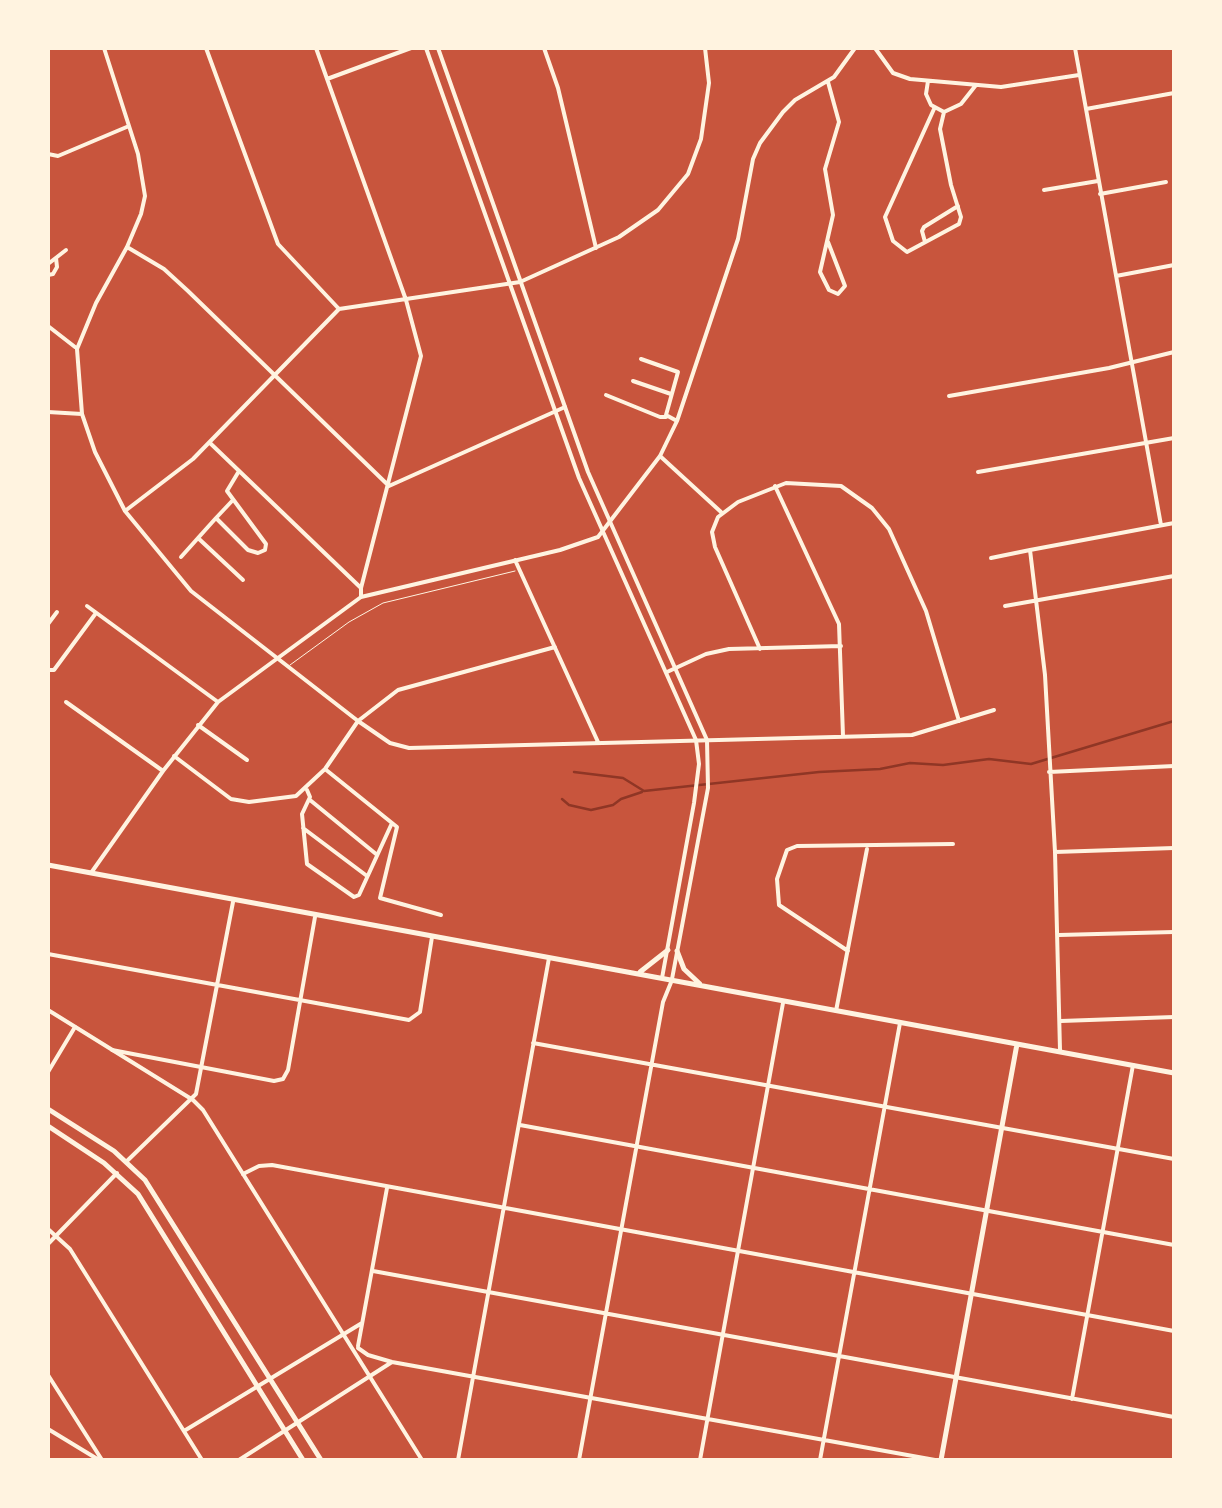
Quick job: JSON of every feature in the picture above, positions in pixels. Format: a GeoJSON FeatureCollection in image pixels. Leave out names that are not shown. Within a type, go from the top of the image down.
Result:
{"type":"FeatureCollection","features":[{"type":"Feature","properties":{"kind":"main road"},"geometry":{"type":"LineString","coordinates":[[48,865],[1174,1073]]}},
{"type":"Feature","properties":{"kind":"main road"},"geometry":{"type":"LineString","coordinates":[[637,974],[668,950]]}},
{"type":"Feature","properties":{"kind":"main road"},"geometry":{"type":"LineString","coordinates":[[677,951],[684,969],[705,986]]}},
{"type":"Feature","properties":{"kind":"main road"},"geometry":{"type":"LineString","coordinates":[[938,1460],[1017,1044]]}},
{"type":"Feature","properties":{"kind":"main road"},"geometry":{"type":"LineString","coordinates":[[48,1109],[127,1161],[152,1190],[321,1460]]}},
{"type":"Feature","properties":{"kind":"main road"},"geometry":{"type":"LineString","coordinates":[[48,1126],[118,1173],[144,1204],[303,1460]]}},
{"type":"Feature","properties":{"kind":"street"},"geometry":{"type":"LineString","coordinates":[[104,48],[143,176],[144,196],[127,248],[96,303],[78,349],[82,414],[110,487],[191,591],[358,721],[390,743],[409,748],[912,736],[994,710]]}},
{"type":"Feature","properties":{"kind":"street"},"geometry":{"type":"LineString","coordinates":[[206,48],[278,244],[339,310]]}},
{"type":"Feature","properties":{"kind":"street"},"geometry":{"type":"LineString","coordinates":[[316,48],[420,349],[420,363],[360,588],[361,597]]}},
{"type":"Feature","properties":{"kind":"street"},"geometry":{"type":"LineString","coordinates":[[327,79],[411,48]]}},
{"type":"Feature","properties":{"kind":"street"},"geometry":{"type":"LineString","coordinates":[[426,48],[509,286],[602,532],[696,740],[696,786],[662,978],[666,990]]}},
{"type":"Feature","properties":{"kind":"street"},"geometry":{"type":"LineString","coordinates":[[438,48],[610,521],[707,740],[708,788],[578,1460]]}},
{"type":"Feature","properties":{"kind":"street"},"geometry":{"type":"LineString","coordinates":[[544,48],[558,88],[596,248]]}},
{"type":"Feature","properties":{"kind":"street"},"geometry":{"type":"LineString","coordinates":[[125,511],[174,476],[210,443],[339,310],[509,286],[596,248],[658,210],[688,174],[700,139],[708,98],[705,48]]}},
{"type":"Feature","properties":{"kind":"street"},"geometry":{"type":"LineString","coordinates":[[91,874],[174,756],[218,702],[361,597],[591,541],[602,532],[660,456],[677,422],[738,239],[760,143],[795,100],[828,82],[855,48]]}},
{"type":"Feature","properties":{"kind":"street"},"geometry":{"type":"LineString","coordinates":[[875,48],[899,77],[1014,86],[1080,75]]}},
{"type":"Feature","properties":{"kind":"street"},"geometry":{"type":"LineString","coordinates":[[1075,48],[1161,526]]}},
{"type":"Feature","properties":{"kind":"street"},"geometry":{"type":"LineString","coordinates":[[928,80],[926,94],[934,109],[944,112],[955,109],[976,85]]}},
{"type":"Feature","properties":{"kind":"street"},"geometry":{"type":"LineString","coordinates":[[828,82],[839,122],[825,169],[833,208],[820,272],[829,290],[838,294],[844,290],[844,284],[828,242]]}},
{"type":"Feature","properties":{"kind":"street"},"geometry":{"type":"LineString","coordinates":[[1086,109],[1174,93]]}},
{"type":"Feature","properties":{"kind":"street"},"geometry":{"type":"LineString","coordinates":[[934,109],[885,217],[889,233],[907,252],[957,227],[961,217],[940,130],[944,112]]}},
{"type":"Feature","properties":{"kind":"street"},"geometry":{"type":"LineString","coordinates":[[48,154],[58,156],[129,126]]}},
{"type":"Feature","properties":{"kind":"street"},"geometry":{"type":"LineString","coordinates":[[1044,190],[1098,181]]}},
{"type":"Feature","properties":{"kind":"street"},"geometry":{"type":"LineString","coordinates":[[1100,194],[1166,182]]}},
{"type":"Feature","properties":{"kind":"street"},"geometry":{"type":"LineString","coordinates":[[926,244],[924,227],[958,206]]}},
{"type":"Feature","properties":{"kind":"street"},"geometry":{"type":"LineString","coordinates":[[127,248],[164,268],[388,486]]}},
{"type":"Feature","properties":{"kind":"street"},"geometry":{"type":"LineString","coordinates":[[48,264],[66,250]]}},
{"type":"Feature","properties":{"kind":"street"},"geometry":{"type":"LineString","coordinates":[[48,275],[57,268],[56,258]]}},
{"type":"Feature","properties":{"kind":"street"},"geometry":{"type":"LineString","coordinates":[[1116,276],[1174,265]]}},
{"type":"Feature","properties":{"kind":"street"},"geometry":{"type":"LineString","coordinates":[[48,326],[78,349]]}},
{"type":"Feature","properties":{"kind":"street"},"geometry":{"type":"LineString","coordinates":[[950,396],[1174,352]]}},
{"type":"Feature","properties":{"kind":"street"},"geometry":{"type":"LineString","coordinates":[[641,359],[678,372],[667,416]]}},
{"type":"Feature","properties":{"kind":"street"},"geometry":{"type":"LineString","coordinates":[[632,381],[672,395]]}},
{"type":"Feature","properties":{"kind":"street"},"geometry":{"type":"LineString","coordinates":[[606,395],[677,422]]}},
{"type":"Feature","properties":{"kind":"street"},"geometry":{"type":"LineString","coordinates":[[388,486],[566,407]]}},
{"type":"Feature","properties":{"kind":"street"},"geometry":{"type":"LineString","coordinates":[[48,412],[82,414]]}},
{"type":"Feature","properties":{"kind":"street"},"geometry":{"type":"LineString","coordinates":[[978,472],[1174,438]]}},
{"type":"Feature","properties":{"kind":"street"},"geometry":{"type":"LineString","coordinates":[[210,443],[360,588]]}},
{"type":"Feature","properties":{"kind":"street"},"geometry":{"type":"LineString","coordinates":[[660,456],[721,512]]}},
{"type":"Feature","properties":{"kind":"street"},"geometry":{"type":"LineString","coordinates":[[216,518],[248,550],[266,550],[266,544],[232,501],[227,488],[239,471]]}},
{"type":"Feature","properties":{"kind":"street"},"geometry":{"type":"LineString","coordinates":[[760,648],[712,536],[721,512],[775,486],[795,482],[841,486],[882,518],[926,610],[959,721]]}},
{"type":"Feature","properties":{"kind":"street"},"geometry":{"type":"LineString","coordinates":[[775,486],[839,624],[843,736]]}},
{"type":"Feature","properties":{"kind":"street"},"geometry":{"type":"LineString","coordinates":[[216,518],[181,557],[232,501]]}},
{"type":"Feature","properties":{"kind":"street"},"geometry":{"type":"LineString","coordinates":[[991,558],[1174,524]]}},
{"type":"Feature","properties":{"kind":"street"},"geometry":{"type":"LineString","coordinates":[[198,538],[242,580]]}},
{"type":"Feature","properties":{"kind":"street"},"geometry":{"type":"LineString","coordinates":[[1030,550],[1038,601],[1055,852],[1060,1050]]}},
{"type":"Feature","properties":{"kind":"street"},"geometry":{"type":"LineString","coordinates":[[516,560],[598,742]]}},
{"type":"Feature","properties":{"kind":"street"},"geometry":{"type":"LineString","coordinates":[[1005,606],[1174,576]]}},
{"type":"Feature","properties":{"kind":"street"},"geometry":{"type":"LineString","coordinates":[[87,606],[218,702]]}},
{"type":"Feature","properties":{"kind":"street"},"geometry":{"type":"LineString","coordinates":[[48,624],[57,612]]}},
{"type":"Feature","properties":{"kind":"street"},"geometry":{"type":"LineString","coordinates":[[48,670],[54,670],[96,613]]}},
{"type":"Feature","properties":{"kind":"street"},"geometry":{"type":"LineString","coordinates":[[667,672],[716,652],[841,646]]}},
{"type":"Feature","properties":{"kind":"street"},"geometry":{"type":"LineString","coordinates":[[174,756],[231,799],[249,802],[296,796],[325,769],[358,721],[386,697],[415,683],[555,647]]}},
{"type":"Feature","properties":{"kind":"street"},"geometry":{"type":"LineString","coordinates":[[66,702],[163,771]]}},
{"type":"Feature","properties":{"kind":"street"},"geometry":{"type":"LineString","coordinates":[[198,724],[247,760]]}},
{"type":"Feature","properties":{"kind":"street"},"geometry":{"type":"LineString","coordinates":[[1049,772],[1174,766]]}},
{"type":"Feature","properties":{"kind":"street"},"geometry":{"type":"LineString","coordinates":[[325,769],[397,827],[380,898],[441,915]]}},
{"type":"Feature","properties":{"kind":"street"},"geometry":{"type":"LineString","coordinates":[[306,788],[310,800],[377,854]]}},
{"type":"Feature","properties":{"kind":"street"},"geometry":{"type":"LineString","coordinates":[[310,800],[302,814],[308,865],[354,898],[359,895],[392,823]]}},
{"type":"Feature","properties":{"kind":"street"},"geometry":{"type":"LineString","coordinates":[[304,828],[367,877]]}},
{"type":"Feature","properties":{"kind":"street"},"geometry":{"type":"LineString","coordinates":[[848,951],[779,906],[778,867],[786,850],[953,844]]}},
{"type":"Feature","properties":{"kind":"street"},"geometry":{"type":"LineString","coordinates":[[836,1011],[867,847]]}},
{"type":"Feature","properties":{"kind":"street"},"geometry":{"type":"LineString","coordinates":[[1055,852],[1174,848]]}},
{"type":"Feature","properties":{"kind":"street"},"geometry":{"type":"LineString","coordinates":[[127,1161],[193,1100],[233,902]]}},
{"type":"Feature","properties":{"kind":"street"},"geometry":{"type":"LineString","coordinates":[[112,1050],[282,1079],[287,1074],[316,917]]}},
{"type":"Feature","properties":{"kind":"street"},"geometry":{"type":"LineString","coordinates":[[1057,934],[1174,932]]}},
{"type":"Feature","properties":{"kind":"street"},"geometry":{"type":"LineString","coordinates":[[48,954],[406,1020],[414,1019],[420,1012],[432,937]]}},
{"type":"Feature","properties":{"kind":"street"},"geometry":{"type":"LineString","coordinates":[[446,1460],[461,1460],[549,958]]}},
{"type":"Feature","properties":{"kind":"street"},"geometry":{"type":"LineString","coordinates":[[700,1460],[783,1001]]}},
{"type":"Feature","properties":{"kind":"street"},"geometry":{"type":"LineString","coordinates":[[48,1010],[203,1110],[422,1460]]}},
{"type":"Feature","properties":{"kind":"street"},"geometry":{"type":"LineString","coordinates":[[1061,1021],[1174,1018]]}},
{"type":"Feature","properties":{"kind":"street"},"geometry":{"type":"LineString","coordinates":[[820,1460],[900,1023]]}},
{"type":"Feature","properties":{"kind":"street"},"geometry":{"type":"LineString","coordinates":[[48,1072],[75,1027]]}},
{"type":"Feature","properties":{"kind":"street"},"geometry":{"type":"LineString","coordinates":[[534,1043],[1174,1159]]}},
{"type":"Feature","properties":{"kind":"street"},"geometry":{"type":"LineString","coordinates":[[1072,1399],[1133,1065]]}},
{"type":"Feature","properties":{"kind":"street"},"geometry":{"type":"LineString","coordinates":[[520,1125],[1174,1245]]}},
{"type":"Feature","properties":{"kind":"street"},"geometry":{"type":"LineString","coordinates":[[242,1174],[272,1165],[1174,1332]]}},
{"type":"Feature","properties":{"kind":"street"},"geometry":{"type":"LineString","coordinates":[[48,1244],[118,1173]]}},
{"type":"Feature","properties":{"kind":"street"},"geometry":{"type":"LineString","coordinates":[[356,1355],[387,1188]]}},
{"type":"Feature","properties":{"kind":"street"},"geometry":{"type":"LineString","coordinates":[[48,1229],[70,1249],[202,1460]]}},
{"type":"Feature","properties":{"kind":"street"},"geometry":{"type":"LineString","coordinates":[[373,1271],[1174,1417]]}},
{"type":"Feature","properties":{"kind":"street"},"geometry":{"type":"LineString","coordinates":[[184,1430],[362,1322]]}},
{"type":"Feature","properties":{"kind":"street"},"geometry":{"type":"LineString","coordinates":[[358,1348],[374,1358],[392,1362],[938,1460]]}},
{"type":"Feature","properties":{"kind":"street"},"geometry":{"type":"LineString","coordinates":[[239,1460],[392,1362]]}},
{"type":"Feature","properties":{"kind":"street"},"geometry":{"type":"LineString","coordinates":[[48,1374],[100,1460]]}},
{"type":"Feature","properties":{"kind":"street"},"geometry":{"type":"LineString","coordinates":[[48,1429],[100,1460]]}},
{"type":"Feature","properties":{"kind":"lane"},"geometry":{"type":"LineString","coordinates":[[288,667],[382,603],[519,570]]}},
{"type":"Feature","properties":{"kind":"waterway"},"geometry":{"type":"LineString","coordinates":[[574,772],[623,778],[644,791],[910,763],[943,765],[989,759],[1031,764],[1174,721]]}},
{"type":"Feature","properties":{"kind":"waterway"},"geometry":{"type":"LineString","coordinates":[[562,799],[569,805],[591,810],[642,792]]}}]}
